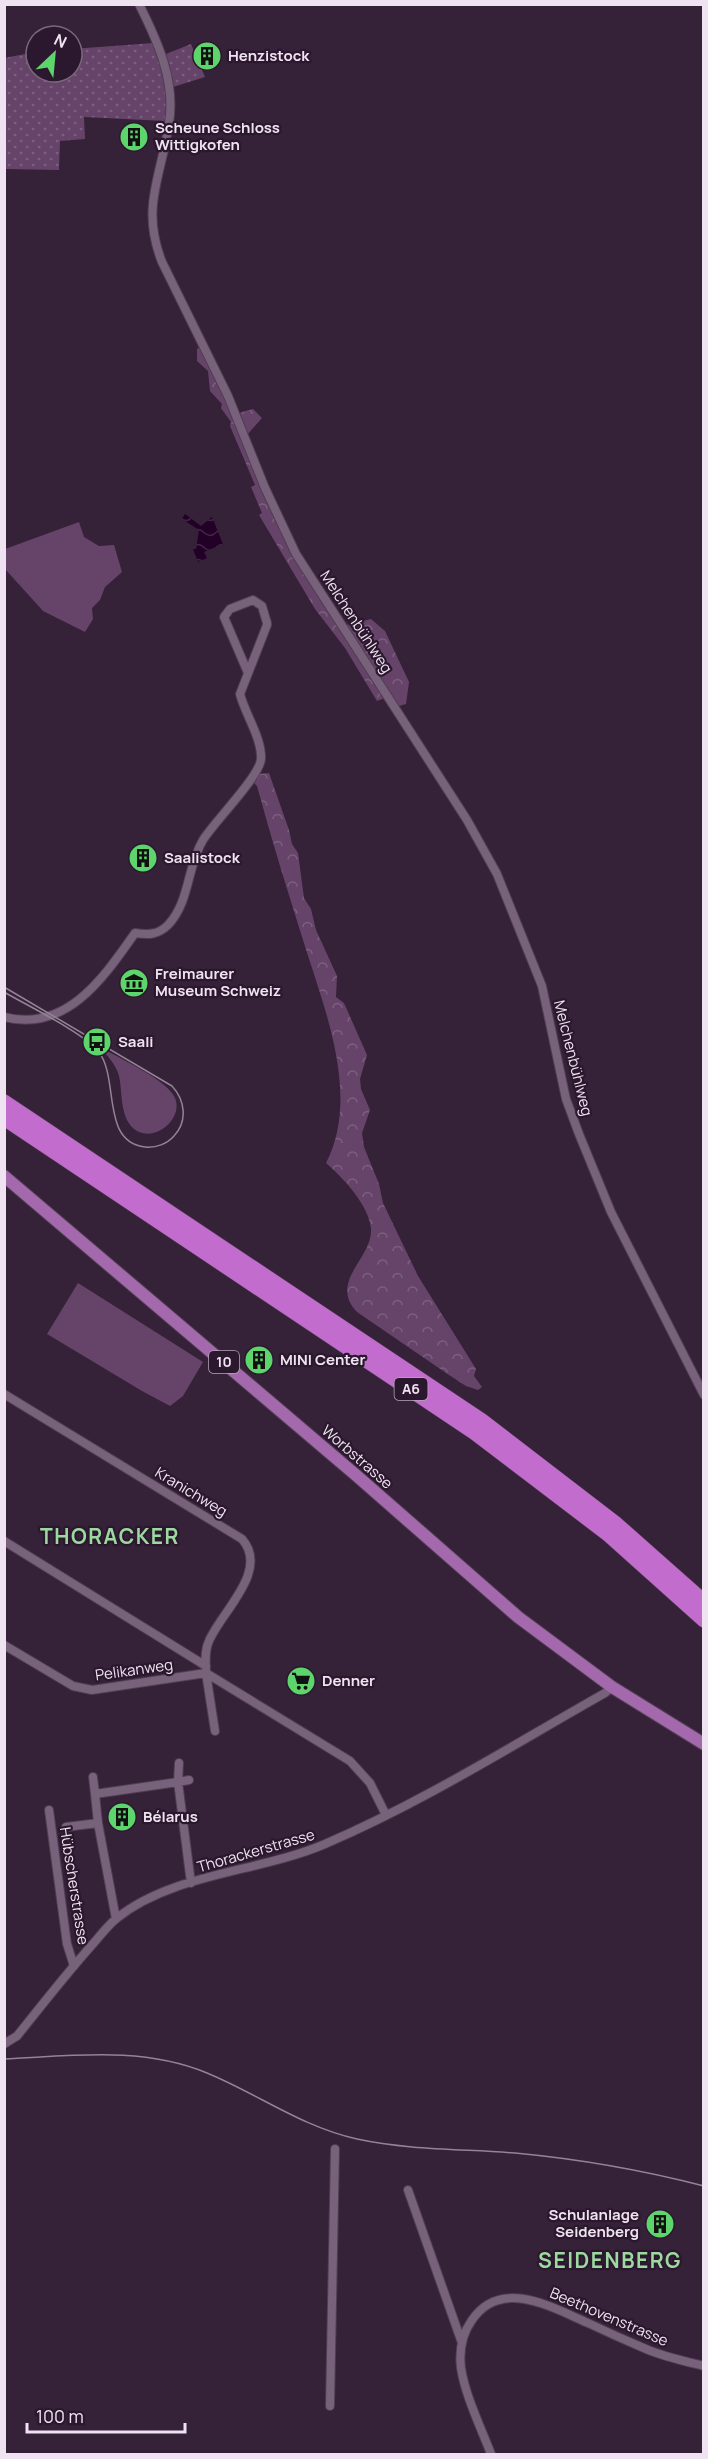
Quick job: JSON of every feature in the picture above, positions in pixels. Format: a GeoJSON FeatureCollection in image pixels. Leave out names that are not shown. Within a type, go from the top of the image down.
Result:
{"type":"FeatureCollection","features":[{"type":"Feature","properties":{"kind":"highway","name":"A6"},"geometry":{"type":"LineString","coordinates":[[4,1102],[482,1421],[602,1512],[704,1602]]}},
{"type":"Feature","properties":{"kind":"highway","name":"A6"},"geometry":{"type":"LineString","coordinates":[[4,1118],[474,1432],[608,1534],[704,1620]]}},
{"type":"Feature","properties":{"kind":"main road","name":"Worbstrasse"},"geometry":{"type":"LineString","coordinates":[[4,1176],[357,1476],[518,1617],[612,1687],[704,1744]]}},
{"type":"Feature","properties":{"kind":"street","name":"Melchenbühlweg"},"geometry":{"type":"LineString","coordinates":[[139,4],[163,60],[169,87],[170,122],[152,196],[154,238],[158,252],[228,396],[288,538],[472,829],[497,874],[542,986],[567,1099],[611,1212],[704,1395]]}},
{"type":"Feature","properties":{"kind":"street"},"geometry":{"type":"LineString","coordinates":[[4,1017],[35,1019],[56,1014],[68,1008],[82,999],[101,978],[135,933],[147,935],[156,933],[173,918],[181,904],[201,844],[214,822],[257,772],[261,760],[260,746],[240,694],[268,622],[262,606],[253,600],[230,609],[224,617],[248,673]]}},
{"type":"Feature","properties":{"kind":"street","name":"Kranichweg"},"geometry":{"type":"LineString","coordinates":[[4,1394],[237,1536],[246,1544],[251,1555],[251,1569],[208,1642],[206,1670],[215,1731]]}},
{"type":"Feature","properties":{"kind":"street"},"geometry":{"type":"LineString","coordinates":[[4,1541],[356,1766],[370,1783],[386,1815]]}},
{"type":"Feature","properties":{"kind":"street","name":"Pelikanweg"},"geometry":{"type":"LineString","coordinates":[[4,1645],[73,1686],[92,1690],[206,1670]]}},
{"type":"Feature","properties":{"kind":"street","name":"Thorackerstrasse"},"geometry":{"type":"LineString","coordinates":[[4,2044],[17,2036],[116,1918],[148,1898],[191,1883],[305,1852],[386,1815],[472,1770],[612,1687]]}},
{"type":"Feature","properties":{"kind":"street"},"geometry":{"type":"LineString","coordinates":[[179,1763],[178,1782],[191,1883]]}},
{"type":"Feature","properties":{"kind":"street"},"geometry":{"type":"LineString","coordinates":[[93,1777],[98,1823],[116,1918]]}},
{"type":"Feature","properties":{"kind":"street"},"geometry":{"type":"LineString","coordinates":[[95,1794],[189,1780]]}},
{"type":"Feature","properties":{"kind":"street","name":"Hübscherstrasse"},"geometry":{"type":"LineString","coordinates":[[48,1810],[67,1944],[74,1966]]}},
{"type":"Feature","properties":{"kind":"street"},"geometry":{"type":"LineString","coordinates":[[66,1827],[98,1823]]}},
{"type":"Feature","properties":{"kind":"street"},"geometry":{"type":"LineString","coordinates":[[330,2406],[335,2149]]}},
{"type":"Feature","properties":{"kind":"street"},"geometry":{"type":"LineString","coordinates":[[408,2190],[462,2343]]}},
{"type":"Feature","properties":{"kind":"street","name":"Beethovenstrasse"},"geometry":{"type":"LineString","coordinates":[[491,2454],[463,2377],[461,2359],[462,2343],[468,2326],[481,2309],[498,2300],[523,2298],[547,2304],[647,2350],[704,2366]]}},
{"type":"Feature","properties":{"kind":"green space"},"geometry":{"type":"Polygon","coordinates":[[[153,43],[164,81],[165,121],[84,117],[85,139],[60,141],[59,170],[5,169],[4,58],[24,54],[24,84],[84,84],[84,48],[153,43]]]}},
{"type":"Feature","properties":{"kind":"green space"},"geometry":{"type":"Polygon","coordinates":[[[191,44],[205,77],[173,87],[166,54],[191,44]]]}},
{"type":"Feature","properties":{"kind":"green space"},"geometry":{"type":"Polygon","coordinates":[[[203,345],[235,414],[253,409],[262,418],[247,435],[287,539],[342,626],[371,619],[385,631],[409,682],[406,704],[399,706],[390,696],[377,701],[345,648],[315,609],[259,515],[262,513],[251,487],[255,485],[230,426],[231,422],[221,408],[222,404],[210,391],[208,371],[197,361],[197,349],[203,345]]]}},
{"type":"Feature","properties":{"kind":"green space"},"geometry":{"type":"Polygon","coordinates":[[[79,522],[84,537],[99,546],[114,545],[122,572],[105,587],[100,600],[92,608],[93,619],[85,632],[43,611],[5,569],[5,549],[79,522]]]}},
{"type":"Feature","properties":{"kind":"green space"},"geometry":{"type":"Polygon","coordinates":[[[269,773],[292,844],[298,853],[304,898],[311,909],[316,930],[337,976],[336,997],[344,1003],[367,1055],[360,1079],[361,1089],[370,1110],[362,1133],[364,1147],[379,1184],[383,1203],[418,1276],[476,1369],[474,1376],[482,1387],[478,1390],[466,1386],[357,1312],[349,1300],[347,1289],[350,1278],[371,1235],[370,1223],[358,1198],[346,1182],[326,1163],[336,1137],[340,1109],[340,1080],[336,1052],[257,786],[252,781],[258,774],[269,773]]]}},
{"type":"Feature","properties":{"kind":"green space"},"geometry":{"type":"Polygon","coordinates":[[[98,1046],[158,1080],[172,1093],[176,1101],[174,1117],[162,1130],[145,1134],[131,1126],[124,1113],[118,1072],[98,1046]]]}},
{"type":"Feature","properties":{"kind":"green space"},"geometry":{"type":"Polygon","coordinates":[[[78,1283],[203,1362],[183,1396],[170,1406],[47,1334],[78,1283]]]}},
{"type":"Feature","properties":{"kind":"water"},"geometry":{"type":"Polygon","coordinates":[[[185,514],[201,526],[212,517],[223,544],[204,552],[207,558],[198,562],[193,549],[196,549],[199,530],[182,519],[185,514]]]}},
{"type":"Feature","properties":{"kind":"tram line"},"geometry":{"type":"LineString","coordinates":[[4,987],[172,1086],[180,1098],[183,1111],[181,1124],[174,1136],[165,1143],[153,1147],[131,1143],[122,1134],[116,1121],[108,1076],[98,1051],[68,1028],[4,992]]}},
{"type":"Feature","properties":{"kind":"tram line"},"geometry":{"type":"LineString","coordinates":[[4,2059],[81,2055],[157,2059],[207,2073],[318,2127],[357,2139],[416,2147],[563,2158],[634,2170],[704,2186]]}},
{"type":"Feature","properties":{"kind":"place","name":"Henzistock"},"geometry":{"type":"Point","coordinates":[207,56]}},
{"type":"Feature","properties":{"kind":"place","name":"Scheune Schloss Wittigkofen"},"geometry":{"type":"Point","coordinates":[134,137]}},
{"type":"Feature","properties":{"kind":"place","name":"Saalistock"},"geometry":{"type":"Point","coordinates":[143,858]}},
{"type":"Feature","properties":{"kind":"place","name":"Freimaurer Museum Schweiz"},"geometry":{"type":"Point","coordinates":[134,983]}},
{"type":"Feature","properties":{"kind":"place","name":"Saali"},"geometry":{"type":"Point","coordinates":[97,1042]}},
{"type":"Feature","properties":{"kind":"place","name":"MINI Center"},"geometry":{"type":"Point","coordinates":[259,1360]}},
{"type":"Feature","properties":{"kind":"place","name":"Denner"},"geometry":{"type":"Point","coordinates":[301,1681]}},
{"type":"Feature","properties":{"kind":"place","name":"Bélarus"},"geometry":{"type":"Point","coordinates":[122,1817]}},
{"type":"Feature","properties":{"kind":"place","name":"Schulanlage Seidenberg"},"geometry":{"type":"Point","coordinates":[660,2224]}},
{"type":"Feature","properties":{"kind":"district","name":"THORACKER"},"geometry":{"type":"Point","coordinates":[110,1537]}},
{"type":"Feature","properties":{"kind":"district","name":"SEIDENBERG"},"geometry":{"type":"Point","coordinates":[610,2261]}}]}
